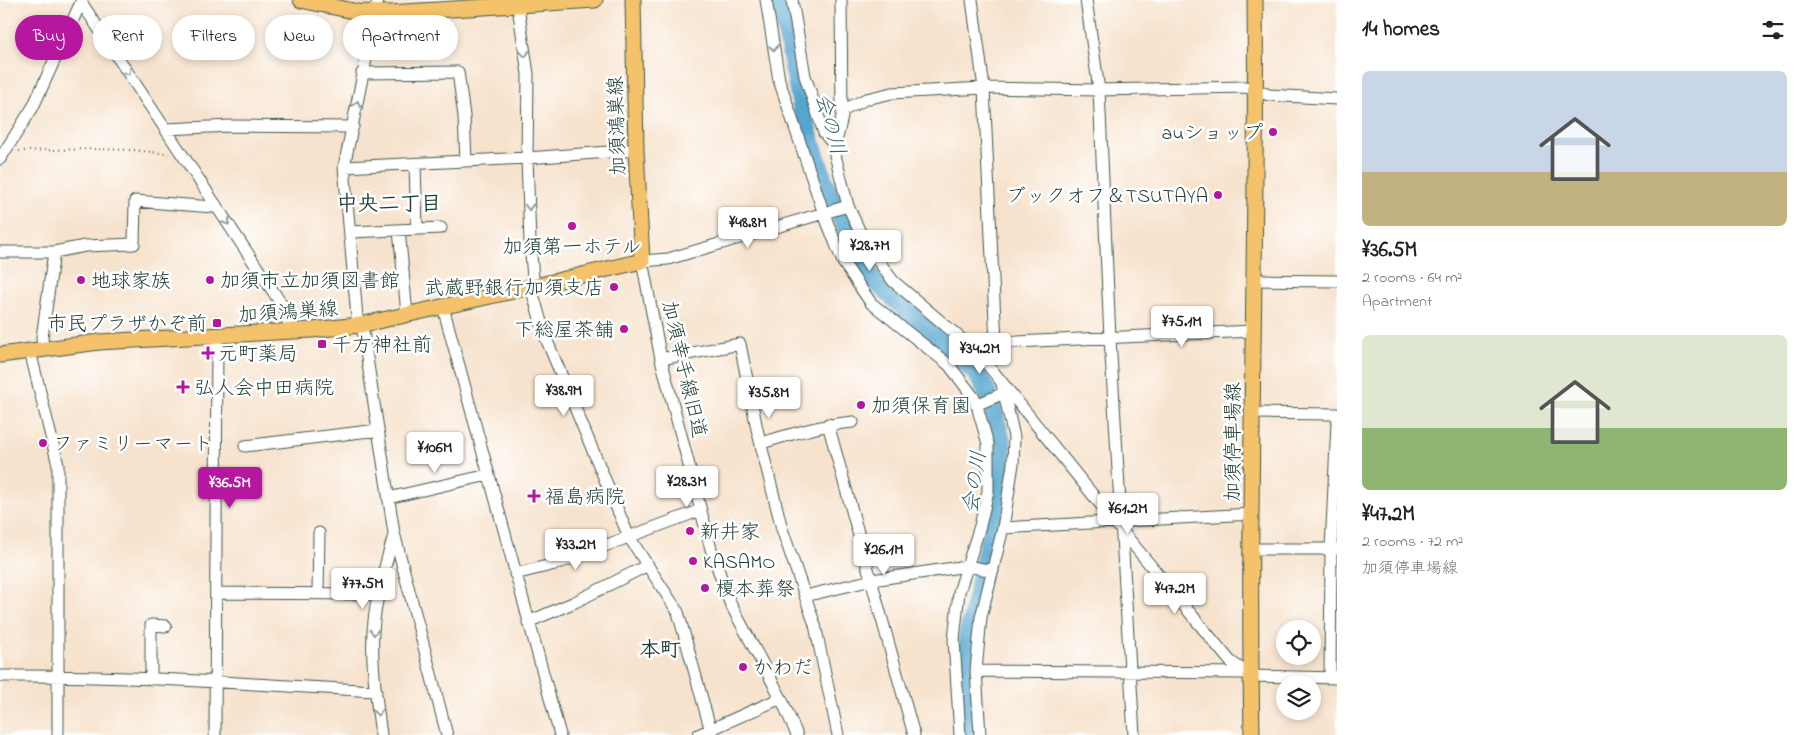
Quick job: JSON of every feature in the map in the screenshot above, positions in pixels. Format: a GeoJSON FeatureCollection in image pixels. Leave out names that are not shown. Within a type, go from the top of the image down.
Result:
{"type":"FeatureCollection","features":[{"type":"Feature","properties":{"kind":"main road"},"geometry":{"type":"LineString","coordinates":[[301,0],[358,12],[377,6],[595,0]]}},
{"type":"Feature","properties":{"kind":"main road","name":"加須鴻巣線"},"geometry":{"type":"LineString","coordinates":[[0,355],[99,342],[217,336],[360,325],[642,260],[636,150],[633,0]]}},
{"type":"Feature","properties":{"kind":"main road","name":"加須停車場線"},"geometry":{"type":"LineString","coordinates":[[1252,735],[1249,675],[1256,91],[1254,0]]}},
{"type":"Feature","properties":{"kind":"street"},"geometry":{"type":"LineString","coordinates":[[766,0],[779,80],[824,214],[843,262],[871,303],[949,365],[975,399],[988,444],[988,492],[980,526],[959,592],[954,640],[960,735]]}},
{"type":"Feature","properties":{"kind":"street"},"geometry":{"type":"LineString","coordinates":[[792,0],[805,76],[824,132],[835,146]]}},
{"type":"Feature","properties":{"kind":"street"},"geometry":{"type":"LineString","coordinates":[[840,0],[842,111],[835,155],[848,206],[864,241],[893,281],[979,354],[1003,388],[1119,525],[1230,661],[1249,675]]}},
{"type":"Feature","properties":{"kind":"street"},"geometry":{"type":"LineString","coordinates":[[972,0],[984,88],[996,343]]}},
{"type":"Feature","properties":{"kind":"street"},"geometry":{"type":"LineString","coordinates":[[1086,0],[1099,90],[1119,525],[1134,735]]}},
{"type":"Feature","properties":{"kind":"street"},"geometry":{"type":"LineString","coordinates":[[82,1],[286,311],[290,331]]}},
{"type":"Feature","properties":{"kind":"street"},"geometry":{"type":"LineString","coordinates":[[0,159],[33,107],[82,1]]}},
{"type":"Feature","properties":{"kind":"street"},"geometry":{"type":"LineString","coordinates":[[518,3],[528,74],[527,158],[530,242],[534,278],[531,287],[545,336],[629,537],[678,612],[711,732]]}},
{"type":"Feature","properties":{"kind":"street"},"geometry":{"type":"LineString","coordinates":[[377,6],[344,167],[357,317],[364,332],[394,533],[447,735]]}},
{"type":"Feature","properties":{"kind":"street"},"geometry":{"type":"LineString","coordinates":[[362,73],[458,72],[464,116],[466,161]]}},
{"type":"Feature","properties":{"kind":"street"},"geometry":{"type":"LineString","coordinates":[[842,111],[866,99],[892,93],[984,88],[1099,90],[1246,87],[1269,95],[1337,99]]}},
{"type":"Feature","properties":{"kind":"street"},"geometry":{"type":"LineString","coordinates":[[166,129],[231,126],[352,127]]}},
{"type":"Feature","properties":{"kind":"street"},"geometry":{"type":"LineString","coordinates":[[344,167],[527,158],[636,150]]}},
{"type":"Feature","properties":{"kind":"street"},"geometry":{"type":"LineString","coordinates":[[415,164],[417,229]]}},
{"type":"Feature","properties":{"kind":"street"},"geometry":{"type":"LineString","coordinates":[[0,252],[54,252],[85,246],[134,244],[135,201],[216,205]]}},
{"type":"Feature","properties":{"kind":"street"},"geometry":{"type":"LineString","coordinates":[[642,260],[668,259],[848,206]]}},
{"type":"Feature","properties":{"kind":"street"},"geometry":{"type":"LineString","coordinates":[[351,232],[441,228]]}},
{"type":"Feature","properties":{"kind":"street"},"geometry":{"type":"LineString","coordinates":[[399,230],[407,314]]}},
{"type":"Feature","properties":{"kind":"street"},"geometry":{"type":"LineString","coordinates":[[54,252],[42,338],[36,350],[58,465],[58,735]]}},
{"type":"Feature","properties":{"kind":"street","name":"加須幸手線旧道"},"geometry":{"type":"LineString","coordinates":[[642,260],[661,359],[711,549],[730,603],[781,698],[796,735]]}},
{"type":"Feature","properties":{"kind":"street"},"geometry":{"type":"LineString","coordinates":[[1254,280],[1337,281]]}},
{"type":"Feature","properties":{"kind":"street"},"geometry":{"type":"LineString","coordinates":[[443,307],[560,735]]}},
{"type":"Feature","properties":{"kind":"street"},"geometry":{"type":"LineString","coordinates":[[979,354],[996,343],[1253,331]]}},
{"type":"Feature","properties":{"kind":"street"},"geometry":{"type":"LineString","coordinates":[[215,735],[217,336]]}},
{"type":"Feature","properties":{"kind":"street"},"geometry":{"type":"LineString","coordinates":[[661,359],[740,344],[782,529],[815,625],[838,735]]}},
{"type":"Feature","properties":{"kind":"street"},"geometry":{"type":"LineString","coordinates":[[976,405],[1003,388]]}},
{"type":"Feature","properties":{"kind":"street"},"geometry":{"type":"LineString","coordinates":[[980,735],[976,671],[981,617],[1004,528],[1013,464],[1014,438],[1003,388]]}},
{"type":"Feature","properties":{"kind":"street"},"geometry":{"type":"LineString","coordinates":[[1252,413],[1337,414]]}},
{"type":"Feature","properties":{"kind":"street"},"geometry":{"type":"LineString","coordinates":[[761,443],[828,424],[853,422]]}},
{"type":"Feature","properties":{"kind":"street"},"geometry":{"type":"LineString","coordinates":[[976,671],[1333,678],[1337,423]]}},
{"type":"Feature","properties":{"kind":"street"},"geometry":{"type":"LineString","coordinates":[[828,424],[914,735]]}},
{"type":"Feature","properties":{"kind":"street"},"geometry":{"type":"LineString","coordinates":[[244,446],[378,430]]}},
{"type":"Feature","properties":{"kind":"street"},"geometry":{"type":"LineString","coordinates":[[388,498],[488,475]]}},
{"type":"Feature","properties":{"kind":"street"},"geometry":{"type":"LineString","coordinates":[[515,574],[560,564],[701,510]]}},
{"type":"Feature","properties":{"kind":"street"},"geometry":{"type":"LineString","coordinates":[[1004,528],[1119,525],[1251,514]]}},
{"type":"Feature","properties":{"kind":"street"},"geometry":{"type":"LineString","coordinates":[[318,594],[319,533]]}},
{"type":"Feature","properties":{"kind":"street"},"geometry":{"type":"LineString","coordinates":[[381,735],[376,691],[373,633],[378,594],[394,533]]}},
{"type":"Feature","properties":{"kind":"street"},"geometry":{"type":"LineString","coordinates":[[1251,550],[1334,549]]}},
{"type":"Feature","properties":{"kind":"street"},"geometry":{"type":"LineString","coordinates":[[528,622],[575,602],[648,565]]}},
{"type":"Feature","properties":{"kind":"street"},"geometry":{"type":"LineString","coordinates":[[805,596],[872,580],[967,566],[993,571]]}},
{"type":"Feature","properties":{"kind":"street"},"geometry":{"type":"LineString","coordinates":[[216,593],[378,594]]}},
{"type":"Feature","properties":{"kind":"street"},"geometry":{"type":"LineString","coordinates":[[151,679],[151,625],[166,626]]}},
{"type":"Feature","properties":{"kind":"street"},"geometry":{"type":"LineString","coordinates":[[0,676],[151,679],[376,691]]}},
{"type":"Feature","properties":{"kind":"street"},"geometry":{"type":"LineString","coordinates":[[698,735],[711,732],[781,698]]}},
{"type":"Feature","properties":{"kind":"path"},"geometry":{"type":"LineString","coordinates":[[7,147],[19,152],[90,149],[181,153]]}},
{"type":"Feature","properties":{"kind":"waterway","name":"会の川"},"geometry":{"type":"LineString","coordinates":[[780,0],[805,123],[824,181],[861,261],[877,283],[977,374],[988,394],[1002,442],[1002,470],[989,541],[968,635],[965,710],[967,735]]}},
{"type":"Feature","properties":{"kind":"place","name":"auショップ"},"geometry":{"type":"Point","coordinates":[1273,132]}},
{"type":"Feature","properties":{"kind":"place","name":"ブックオフ＆TSUTAYA"},"geometry":{"type":"Point","coordinates":[1218,195]}},
{"type":"Feature","properties":{"kind":"place","name":"加須第一ホテル"},"geometry":{"type":"Point","coordinates":[572,226]}},
{"type":"Feature","properties":{"kind":"place","name":"地球家族"},"geometry":{"type":"Point","coordinates":[81,280]}},
{"type":"Feature","properties":{"kind":"place","name":"加須市立加須図書館"},"geometry":{"type":"Point","coordinates":[210,280]}},
{"type":"Feature","properties":{"kind":"place","name":"武蔵野銀行加須支店"},"geometry":{"type":"Point","coordinates":[614,287]}},
{"type":"Feature","properties":{"kind":"place","name":"市民プラザかぞ前"},"geometry":{"type":"Point","coordinates":[217,323]}},
{"type":"Feature","properties":{"kind":"place","name":"下総屋茶舗"},"geometry":{"type":"Point","coordinates":[624,329]}},
{"type":"Feature","properties":{"kind":"place","name":"千方神社前"},"geometry":{"type":"Point","coordinates":[322,344]}},
{"type":"Feature","properties":{"kind":"place","name":"元町薬局"},"geometry":{"type":"Point","coordinates":[208,353]}},
{"type":"Feature","properties":{"kind":"place","name":"弘人会中田病院"},"geometry":{"type":"Point","coordinates":[183,387]}},
{"type":"Feature","properties":{"kind":"place","name":"加須保育園"},"geometry":{"type":"Point","coordinates":[861,405]}},
{"type":"Feature","properties":{"kind":"place","name":"ファミリーマート"},"geometry":{"type":"Point","coordinates":[43,443]}},
{"type":"Feature","properties":{"kind":"place","name":"福島病院"},"geometry":{"type":"Point","coordinates":[534,496]}},
{"type":"Feature","properties":{"kind":"place","name":"新井家"},"geometry":{"type":"Point","coordinates":[690,531]}},
{"type":"Feature","properties":{"kind":"place","name":"KASAMO"},"geometry":{"type":"Point","coordinates":[693,561]}},
{"type":"Feature","properties":{"kind":"place","name":"榎本葬祭"},"geometry":{"type":"Point","coordinates":[705,588]}},
{"type":"Feature","properties":{"kind":"place","name":"かわだ"},"geometry":{"type":"Point","coordinates":[743,667]}},
{"type":"Feature","properties":{"kind":"district","name":"中央二丁目"},"geometry":{"type":"Point","coordinates":[389,203]}},
{"type":"Feature","properties":{"kind":"district","name":"本町"},"geometry":{"type":"Point","coordinates":[660,649]}}]}
